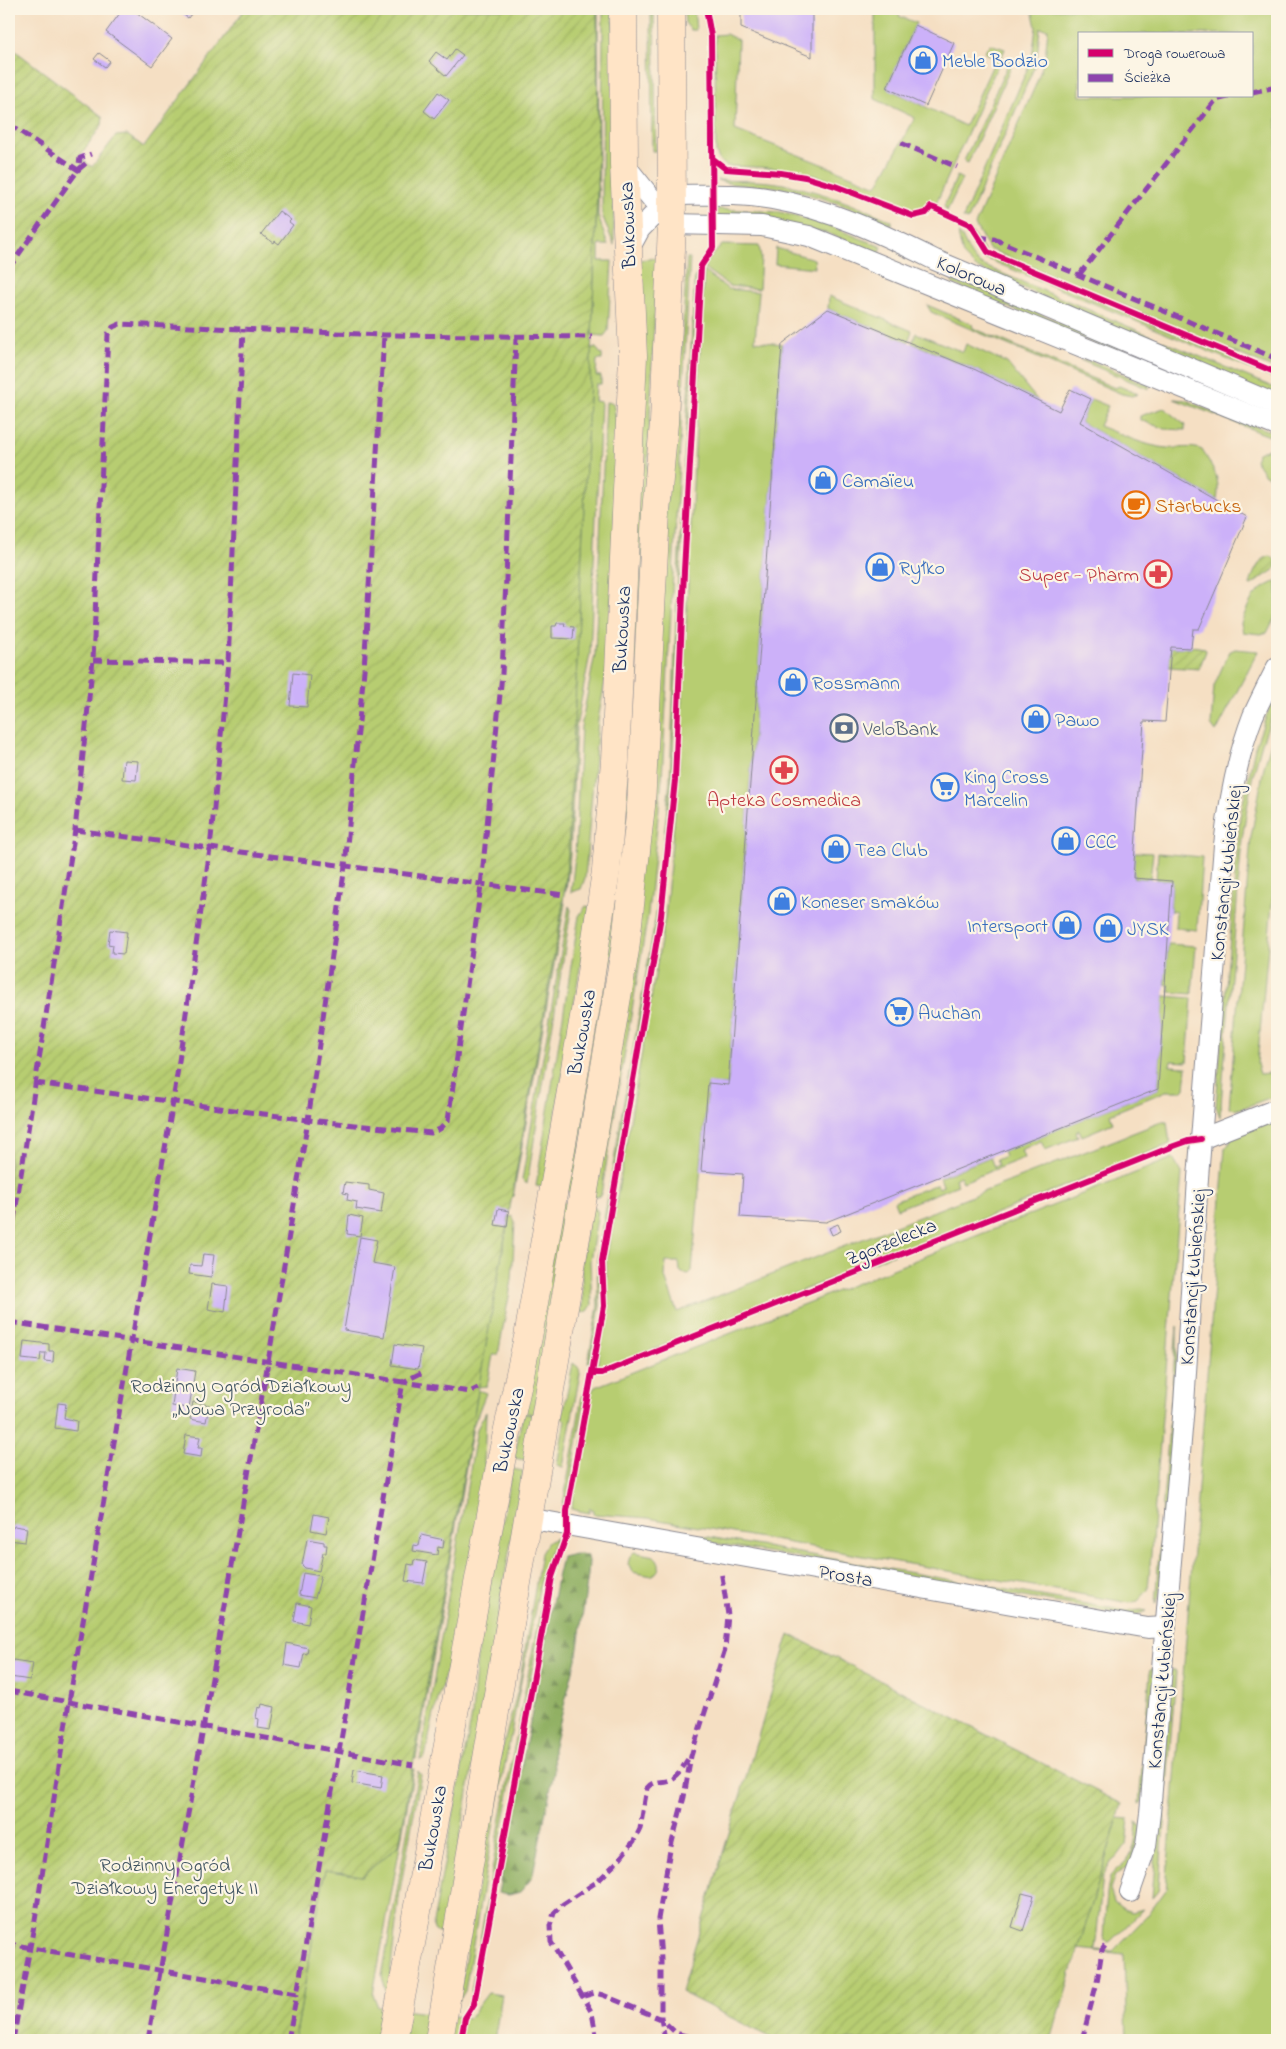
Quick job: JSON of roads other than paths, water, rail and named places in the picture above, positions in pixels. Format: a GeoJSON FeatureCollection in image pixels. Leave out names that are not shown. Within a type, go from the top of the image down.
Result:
{"type":"FeatureCollection","features":[{"type":"Feature","properties":{"kind":"main road","name":"Bukowska"},"geometry":{"type":"LineString","coordinates":[[393,2040],[501,1461],[528,1337],[599,923],[612,798],[621,644],[633,356],[624,164],[623,9]]}},
{"type":"Feature","properties":{"kind":"main road","name":"Bukowska"},"geometry":{"type":"LineString","coordinates":[[441,2028],[620,978],[633,885],[642,786],[656,512],[664,423],[671,9]]}},
{"type":"Feature","properties":{"kind":"street"},"geometry":{"type":"LineString","coordinates":[[624,164],[668,209],[640,229],[628,252]]}},
{"type":"Feature","properties":{"kind":"street","name":"Kolorowa"},"geometry":{"type":"LineString","coordinates":[[668,209],[725,195],[770,198],[838,216],[891,238],[935,260],[1277,405]]}},
{"type":"Feature","properties":{"kind":"street","name":"Kolorowa"},"geometry":{"type":"LineString","coordinates":[[668,209],[809,236],[1277,426]]}},
{"type":"Feature","properties":{"kind":"street","name":"Konstancji Łubieńskiej"},"geometry":{"type":"LineString","coordinates":[[1130,1892],[1146,1846],[1166,1627],[1184,1405],[1201,1139],[1224,845],[1229,805],[1241,753],[1254,716],[1277,667]]}},
{"type":"Feature","properties":{"kind":"street"},"geometry":{"type":"LineString","coordinates":[[1201,1139],[1277,1109]]}},
{"type":"Feature","properties":{"kind":"street","name":"Prosta"},"geometry":{"type":"LineString","coordinates":[[527,1518],[1148,1628],[1166,1627]]}},
{"type":"Feature","properties":{"kind":"place","name":"Meble Bodzio"},"geometry":{"type":"Point","coordinates":[923,60]}},
{"type":"Feature","properties":{"kind":"place","name":"Camaïeu"},"geometry":{"type":"Point","coordinates":[823,480]}},
{"type":"Feature","properties":{"kind":"place","name":"Starbucks"},"geometry":{"type":"Point","coordinates":[1136,505]}},
{"type":"Feature","properties":{"kind":"place","name":"Ryłko"},"geometry":{"type":"Point","coordinates":[880,567]}},
{"type":"Feature","properties":{"kind":"place","name":"Super - Pharm"},"geometry":{"type":"Point","coordinates":[1158,574]}},
{"type":"Feature","properties":{"kind":"place","name":"Rossmann"},"geometry":{"type":"Point","coordinates":[793,682]}},
{"type":"Feature","properties":{"kind":"place","name":"Pawo"},"geometry":{"type":"Point","coordinates":[1036,719]}},
{"type":"Feature","properties":{"kind":"place","name":"VeloBank"},"geometry":{"type":"Point","coordinates":[844,728]}},
{"type":"Feature","properties":{"kind":"place","name":"Apteka Cosmedica"},"geometry":{"type":"Point","coordinates":[784,770]}},
{"type":"Feature","properties":{"kind":"place","name":"King Cross Marcelin"},"geometry":{"type":"Point","coordinates":[945,787]}},
{"type":"Feature","properties":{"kind":"place","name":"CCC"},"geometry":{"type":"Point","coordinates":[1066,841]}},
{"type":"Feature","properties":{"kind":"place","name":"Tea Club"},"geometry":{"type":"Point","coordinates":[836,849]}},
{"type":"Feature","properties":{"kind":"place","name":"Koneser smaków"},"geometry":{"type":"Point","coordinates":[782,901]}},
{"type":"Feature","properties":{"kind":"place","name":"Intersport"},"geometry":{"type":"Point","coordinates":[1067,925]}},
{"type":"Feature","properties":{"kind":"place","name":"JYSK"},"geometry":{"type":"Point","coordinates":[1108,928]}},
{"type":"Feature","properties":{"kind":"place","name":"Auchan"},"geometry":{"type":"Point","coordinates":[899,1012]}},
{"type":"Feature","properties":{"kind":"park label","name":"Rodzinny Ogród Działkowy „Nowa Przyroda”"},"geometry":{"type":"Point","coordinates":[241,1396]}},
{"type":"Feature","properties":{"kind":"park label","name":"Rodzinny Ogród Działkowy Energetyk II"},"geometry":{"type":"Point","coordinates":[165,1876]}}]}
